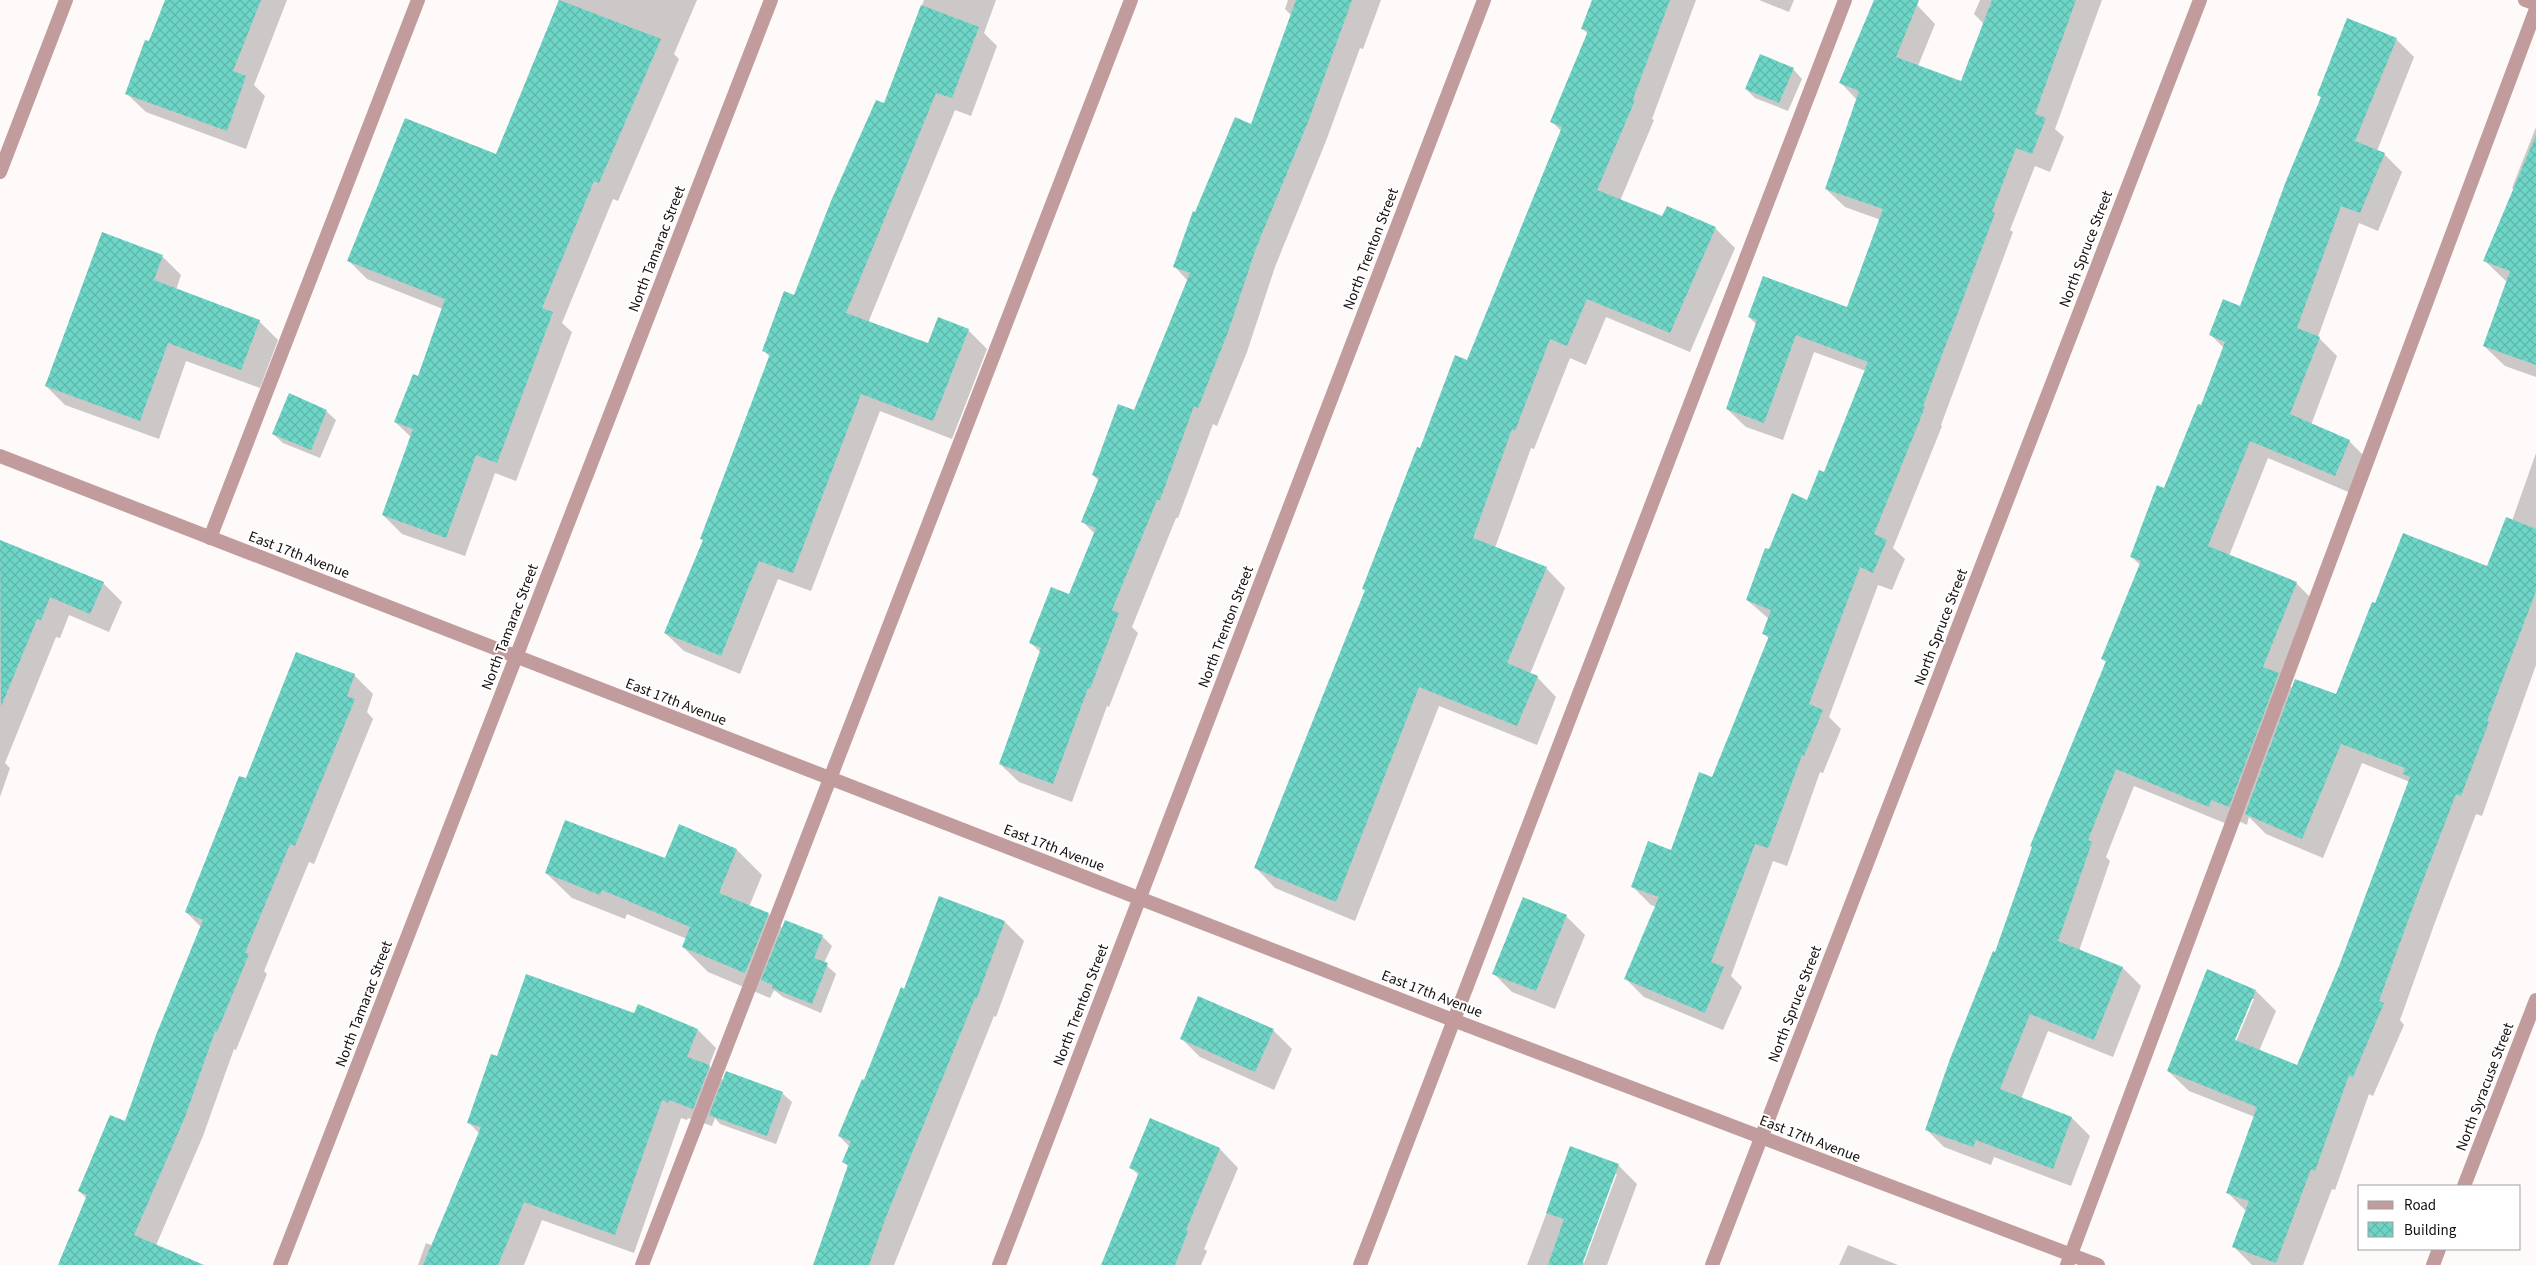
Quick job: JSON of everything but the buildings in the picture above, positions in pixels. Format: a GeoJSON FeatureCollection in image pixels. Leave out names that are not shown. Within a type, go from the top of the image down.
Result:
{"type":"FeatureCollection","features":[{"type":"Feature","properties":{"kind":"street"},"geometry":{"type":"LineString","coordinates":[[0,172],[66,0]]}},
{"type":"Feature","properties":{"kind":"street"},"geometry":{"type":"LineString","coordinates":[[210,538],[418,0]]}},
{"type":"Feature","properties":{"kind":"street","name":"North Tamarac Street"},"geometry":{"type":"LineString","coordinates":[[280,1265],[771,0]]}},
{"type":"Feature","properties":{"kind":"street"},"geometry":{"type":"LineString","coordinates":[[642,1265],[1130,0]]}},
{"type":"Feature","properties":{"kind":"street","name":"North Trenton Street"},"geometry":{"type":"LineString","coordinates":[[998,1265],[1484,0]]}},
{"type":"Feature","properties":{"kind":"street"},"geometry":{"type":"LineString","coordinates":[[1360,1265],[1845,0]]}},
{"type":"Feature","properties":{"kind":"street","name":"North Spruce Street"},"geometry":{"type":"LineString","coordinates":[[1712,1265],[2200,0]]}},
{"type":"Feature","properties":{"kind":"street"},"geometry":{"type":"LineString","coordinates":[[2525,0],[2536,4]]}},
{"type":"Feature","properties":{"kind":"street"},"geometry":{"type":"LineString","coordinates":[[2069,1260],[2536,9]]}},
{"type":"Feature","properties":{"kind":"street","name":"East 17th Avenue"},"geometry":{"type":"LineString","coordinates":[[0,456],[516,658],[1761,1138],[2069,1260],[2098,1265]]}},
{"type":"Feature","properties":{"kind":"street","name":"North Syracuse Street"},"geometry":{"type":"LineString","coordinates":[[2464,1185],[2536,1000]]}},
{"type":"Feature","properties":{"kind":"street"},"geometry":{"type":"LineString","coordinates":[[2433,1265],[2439,1250]]}}]}
